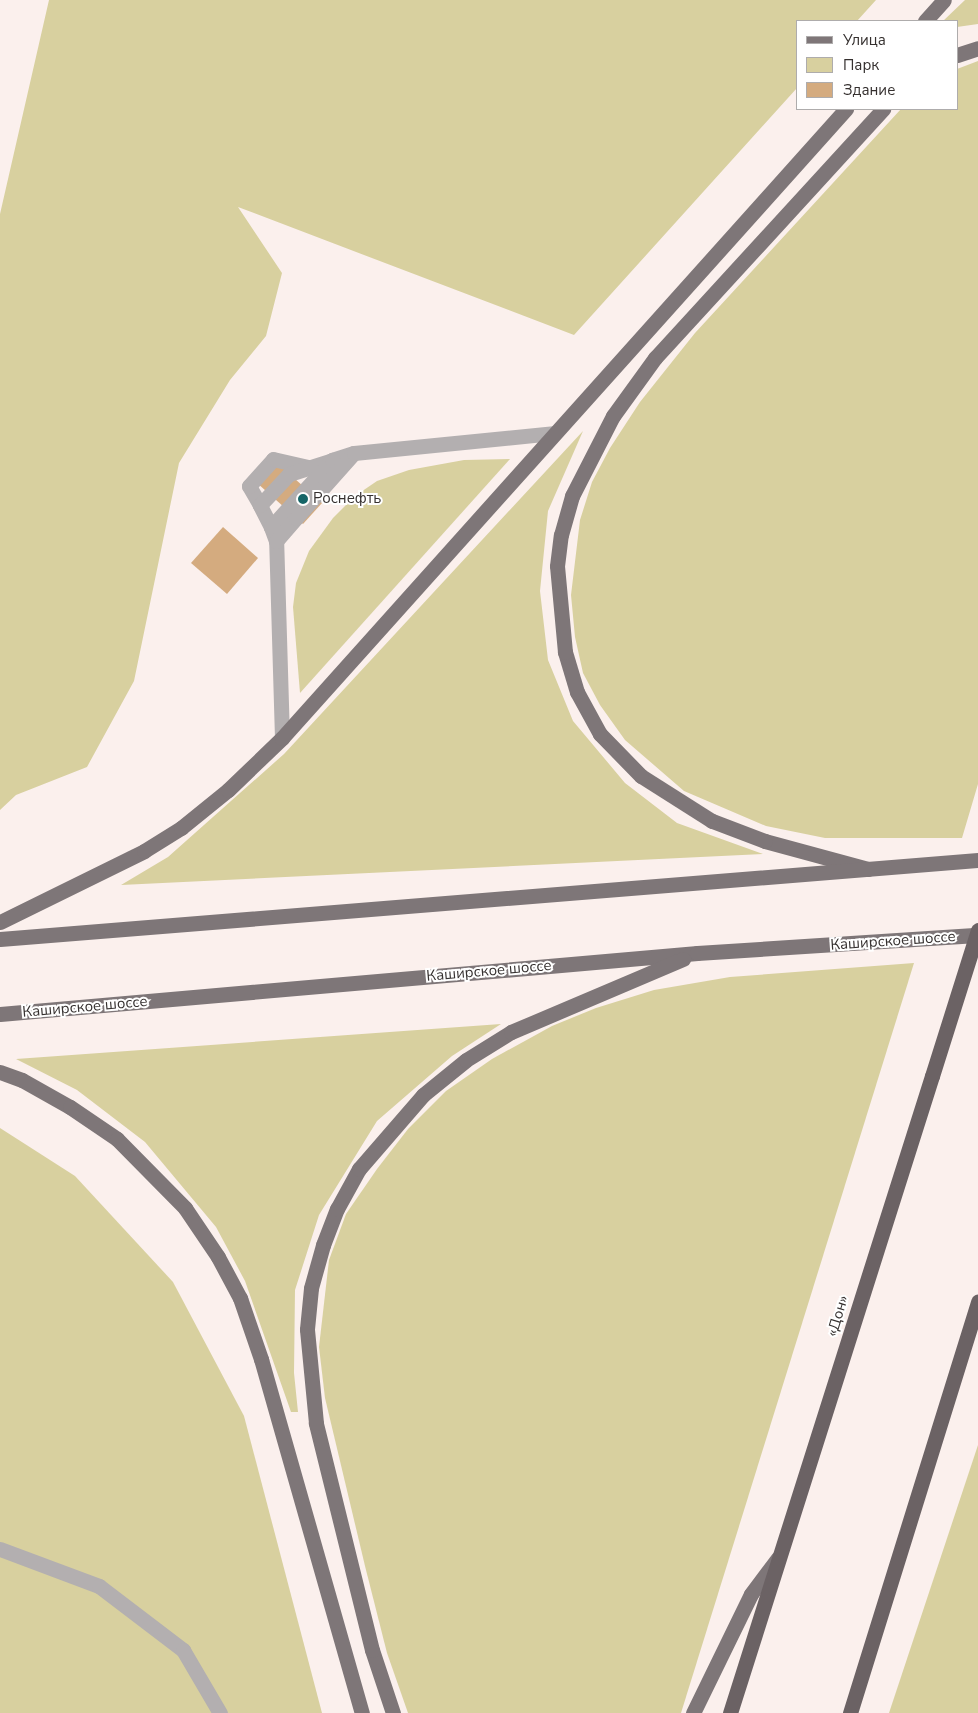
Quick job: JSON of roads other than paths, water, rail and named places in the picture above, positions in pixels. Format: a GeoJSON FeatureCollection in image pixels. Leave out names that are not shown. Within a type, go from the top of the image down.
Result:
{"type":"FeatureCollection","features":[{"type":"Feature","properties":{"kind":"highway","name":"«Дон»"},"geometry":{"type":"LineString","coordinates":[[730,1713],[978,930]]}},
{"type":"Feature","properties":{"kind":"highway"},"geometry":{"type":"LineString","coordinates":[[850,1713],[978,1302]]}},
{"type":"Feature","properties":{"kind":"main road"},"geometry":{"type":"LineString","coordinates":[[926,20],[944,0]]}},
{"type":"Feature","properties":{"kind":"main road"},"geometry":{"type":"LineString","coordinates":[[958,55],[978,48]]}},
{"type":"Feature","properties":{"kind":"main road"},"geometry":{"type":"LineString","coordinates":[[0,922],[144,851],[181,828],[228,790],[282,738],[553,433],[845,110]]}},
{"type":"Feature","properties":{"kind":"main road"},"geometry":{"type":"LineString","coordinates":[[868,869],[765,841],[712,821],[641,776],[600,734],[577,692],[565,652],[557,566],[561,535],[572,496],[613,416],[655,358],[882,110]]}},
{"type":"Feature","properties":{"kind":"main road"},"geometry":{"type":"LineString","coordinates":[[0,939],[978,860]]}},
{"type":"Feature","properties":{"kind":"main road","name":"Каширское шоссе"},"geometry":{"type":"LineString","coordinates":[[0,1014],[697,953],[978,935]]}},
{"type":"Feature","properties":{"kind":"main road"},"geometry":{"type":"LineString","coordinates":[[393,1713],[370,1641],[316,1423],[310,1378],[307,1329],[311,1288],[337,1208],[359,1169],[391,1129],[423,1095],[466,1060],[511,1032],[697,953]]}},
{"type":"Feature","properties":{"kind":"main road"},"geometry":{"type":"LineString","coordinates":[[0,1072],[22,1080],[70,1107],[117,1139],[185,1208],[218,1257],[240,1298],[261,1359],[362,1713]]}},
{"type":"Feature","properties":{"kind":"main road"},"geometry":{"type":"LineString","coordinates":[[693,1713],[751,1594],[781,1555]]}},
{"type":"Feature","properties":{"kind":"lane"},"geometry":{"type":"LineString","coordinates":[[260,506],[289,474],[354,453],[553,433]]}},
{"type":"Feature","properties":{"kind":"lane"},"geometry":{"type":"LineString","coordinates":[[273,534],[354,453]]}},
{"type":"Feature","properties":{"kind":"lane"},"geometry":{"type":"LineString","coordinates":[[282,738],[273,534],[248,486],[273,459],[309,468]]}},
{"type":"Feature","properties":{"kind":"lane"},"geometry":{"type":"LineString","coordinates":[[273,534],[332,460]]}},
{"type":"Feature","properties":{"kind":"lane"},"geometry":{"type":"LineString","coordinates":[[0,1549],[99,1586],[183,1650],[220,1713]]}},
{"type":"Feature","properties":{"kind":"place","name":"Роснефть"},"geometry":{"type":"Point","coordinates":[303,499]}}]}
